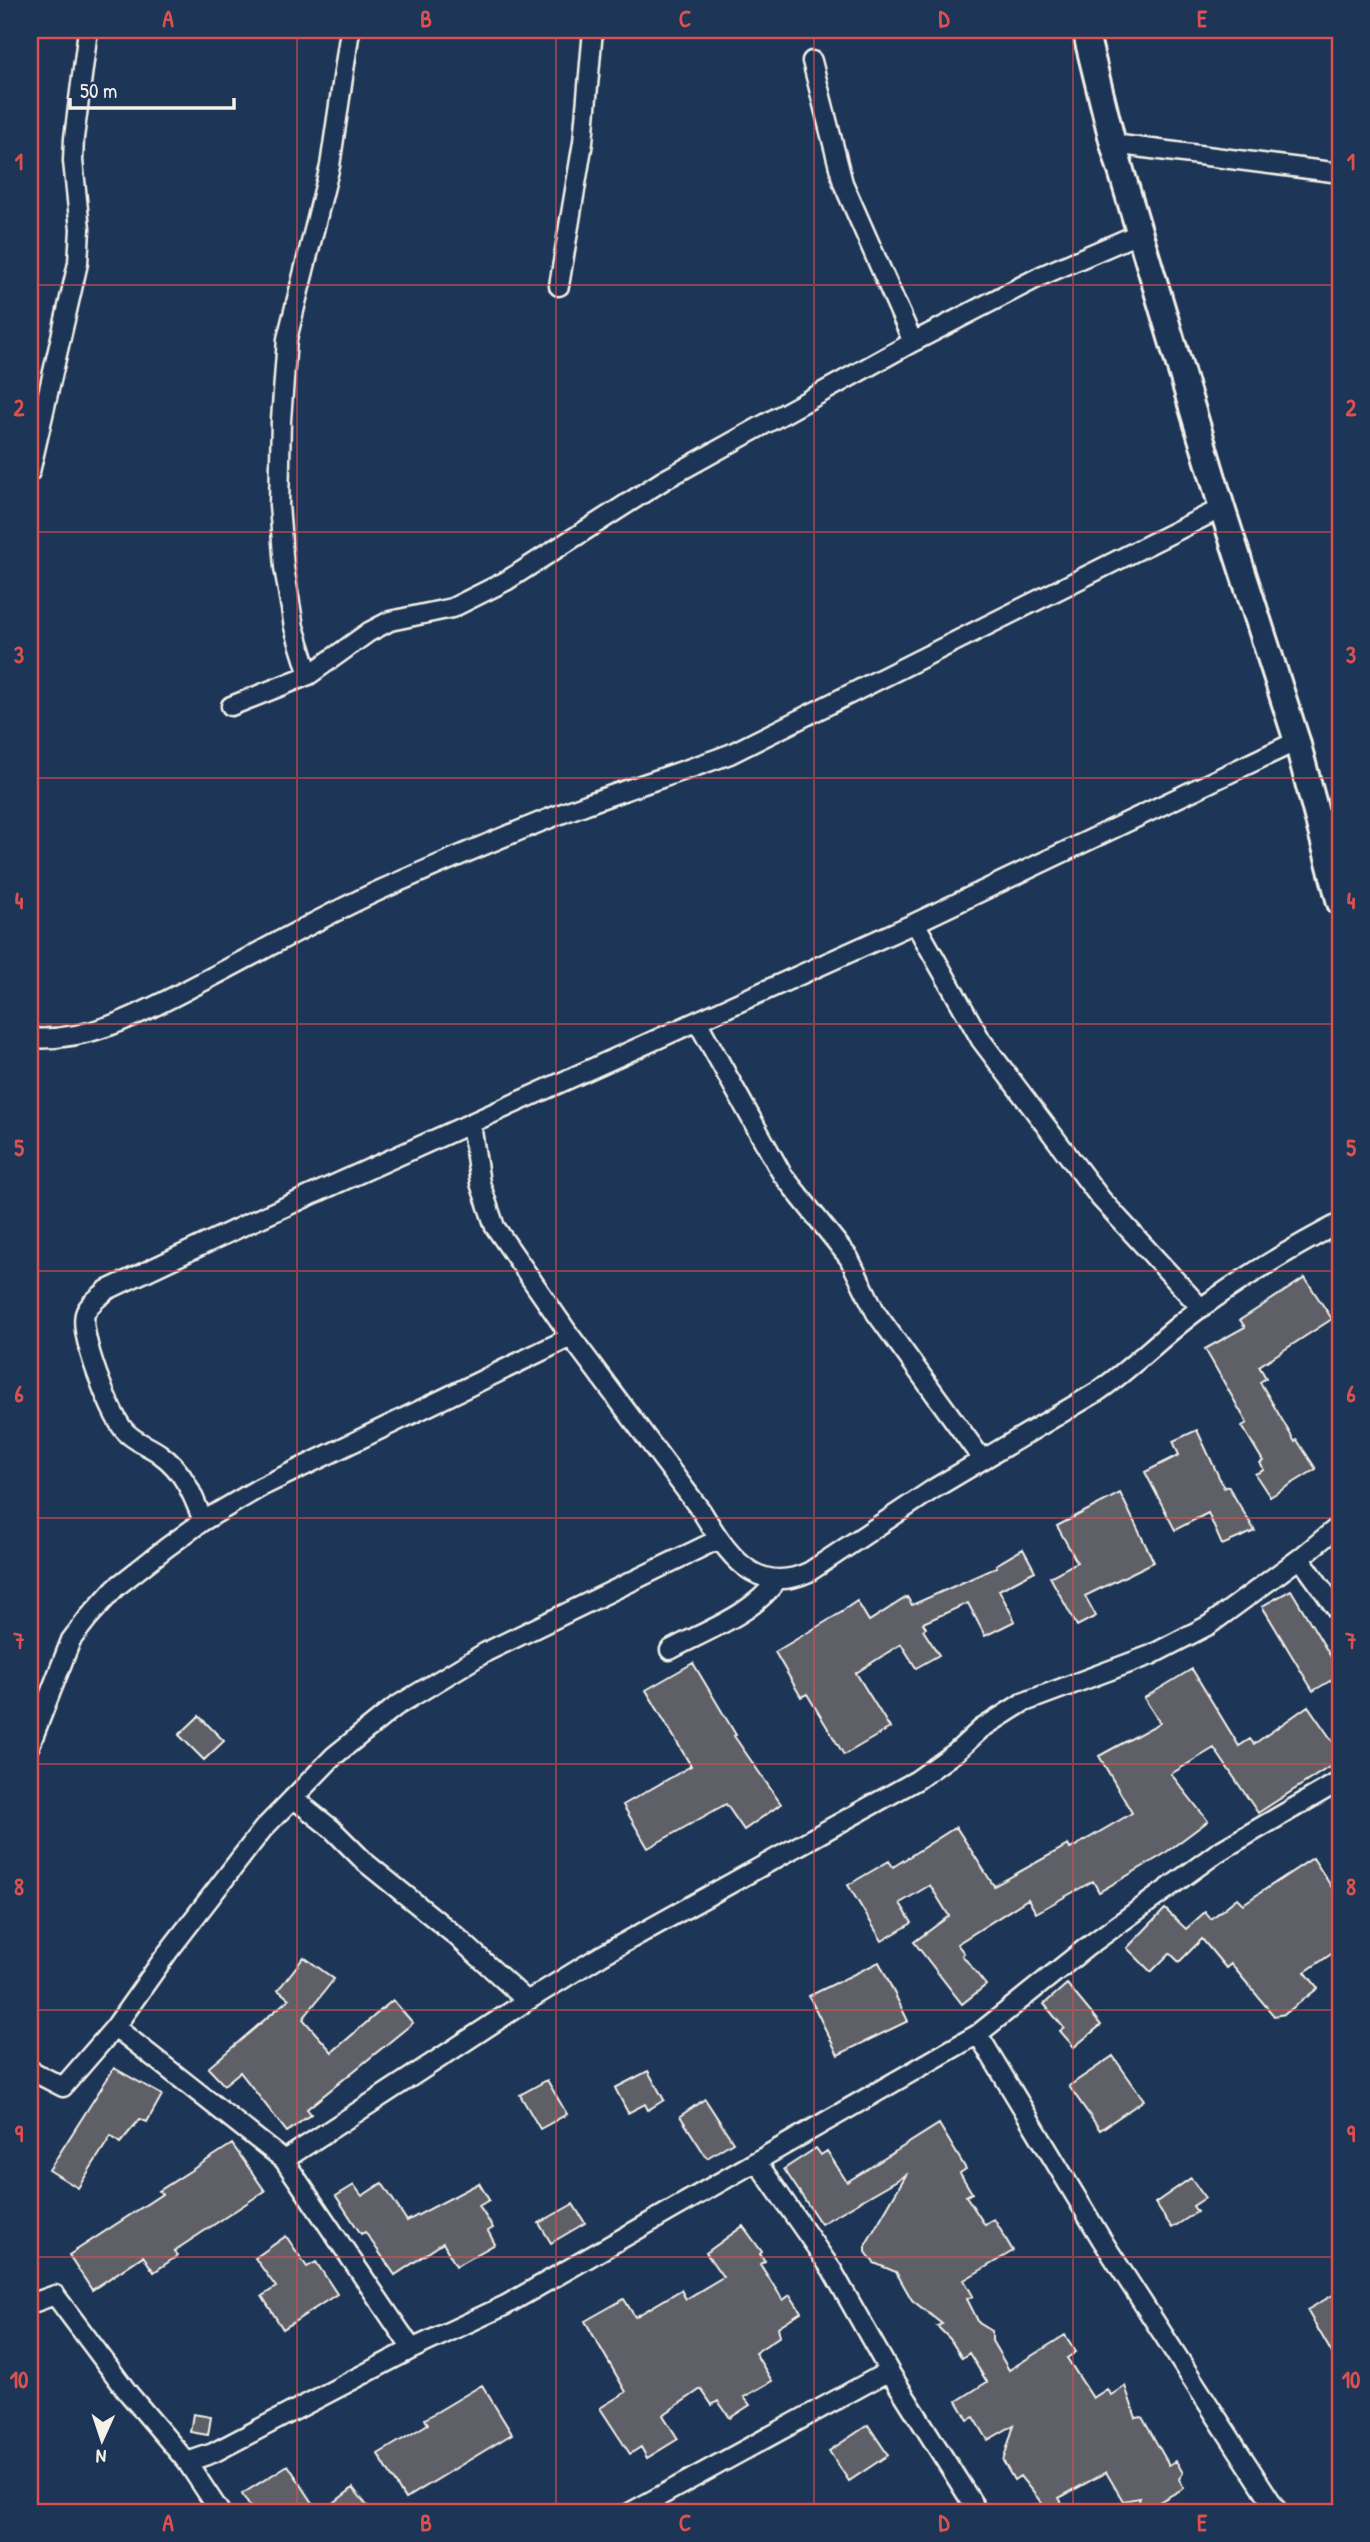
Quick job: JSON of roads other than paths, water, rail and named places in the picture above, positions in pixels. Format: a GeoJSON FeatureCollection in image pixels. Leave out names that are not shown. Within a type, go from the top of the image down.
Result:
{"type":"FeatureCollection","features":[{"type":"Feature","properties":{"kind":"street"},"geometry":{"type":"LineString","coordinates":[[30,472],[78,262],[80,229],[73,149],[88,30]]}},
{"type":"Feature","properties":{"kind":"street"},"geometry":{"type":"LineString","coordinates":[[309,675],[294,627],[284,566],[279,505],[281,420],[287,339],[330,166],[350,30]]}},
{"type":"Feature","properties":{"kind":"street"},"geometry":{"type":"LineString","coordinates":[[559,286],[583,142],[593,30]]}},
{"type":"Feature","properties":{"kind":"street"},"geometry":{"type":"LineString","coordinates":[[1085,30],[1113,144],[1222,508],[1297,741],[1340,903]]}},
{"type":"Feature","properties":{"kind":"street"},"geometry":{"type":"LineString","coordinates":[[812,61],[843,183],[913,342]]}},
{"type":"Feature","properties":{"kind":"street"},"geometry":{"type":"LineString","coordinates":[[1113,144],[1340,173]]}},
{"type":"Feature","properties":{"kind":"street"},"geometry":{"type":"LineString","coordinates":[[231,706],[309,675],[369,632],[390,621],[452,607],[506,581],[664,480],[913,342],[1043,275],[1140,233]]}},
{"type":"Feature","properties":{"kind":"street"},"geometry":{"type":"LineString","coordinates":[[30,1038],[48,1040],[100,1030],[142,1013],[374,893],[586,804],[665,779],[730,754],[1222,508]]}},
{"type":"Feature","properties":{"kind":"street"},"geometry":{"type":"LineString","coordinates":[[203,1521],[189,1486],[160,1453],[133,1439],[122,1428],[105,1396],[84,1330],[85,1314],[107,1290],[915,923],[1297,741]]}},
{"type":"Feature","properties":{"kind":"street"},"geometry":{"type":"LineString","coordinates":[[915,923],[981,1040],[1101,1199],[1200,1308]]}},
{"type":"Feature","properties":{"kind":"street"},"geometry":{"type":"LineString","coordinates":[[697,1021],[782,1174],[849,1258],[876,1313],[982,1459]]}},
{"type":"Feature","properties":{"kind":"street"},"geometry":{"type":"LineString","coordinates":[[471,1124],[480,1183],[495,1227],[571,1337],[702,1512],[719,1539],[745,1568],[758,1576],[777,1580],[795,1579],[809,1572],[935,1488],[1116,1379],[1200,1308],[1340,1223]]}},
{"type":"Feature","properties":{"kind":"street"},"geometry":{"type":"LineString","coordinates":[[30,1745],[71,1640],[115,1588],[203,1521],[261,1487],[571,1337]]}},
{"type":"Feature","properties":{"kind":"street"},"geometry":{"type":"LineString","coordinates":[[284,2160],[602,1955],[916,1780],[956,1752],[981,1729],[1022,1703],[1151,1655],[1209,1625],[1340,1525]]}},
{"type":"Feature","properties":{"kind":"street"},"geometry":{"type":"LineString","coordinates":[[30,2070],[63,2087],[115,2027],[168,1952],[263,1829],[334,1756],[396,1706],[485,1652],[719,1539]]}},
{"type":"Feature","properties":{"kind":"street"},"geometry":{"type":"LineString","coordinates":[[1300,1558],[1340,1614]]}},
{"type":"Feature","properties":{"kind":"street"},"geometry":{"type":"LineString","coordinates":[[670,1650],[753,1607],[767,1595],[777,1580]]}},
{"type":"Feature","properties":{"kind":"street"},"geometry":{"type":"LineString","coordinates":[[187,2462],[213,2453],[412,2349],[506,2305],[978,2034],[1087,1947],[1218,1852],[1340,1781]]}},
{"type":"Feature","properties":{"kind":"street"},"geometry":{"type":"LineString","coordinates":[[293,1798],[332,1829],[366,1863],[456,1936],[527,2001]]}},
{"type":"Feature","properties":{"kind":"street"},"geometry":{"type":"LineString","coordinates":[[115,2027],[284,2160],[412,2349]]}},
{"type":"Feature","properties":{"kind":"street"},"geometry":{"type":"LineString","coordinates":[[978,2034],[1102,2240],[1278,2512]]}},
{"type":"Feature","properties":{"kind":"street"},"geometry":{"type":"LineString","coordinates":[[757,2162],[832,2270],[889,2371],[978,2512]]}},
{"type":"Feature","properties":{"kind":"street"},"geometry":{"type":"LineString","coordinates":[[30,2304],[55,2295],[129,2394],[187,2462],[220,2512]]}},
{"type":"Feature","properties":{"kind":"street"},"geometry":{"type":"LineString","coordinates":[[631,2512],[889,2371]]}}]}
